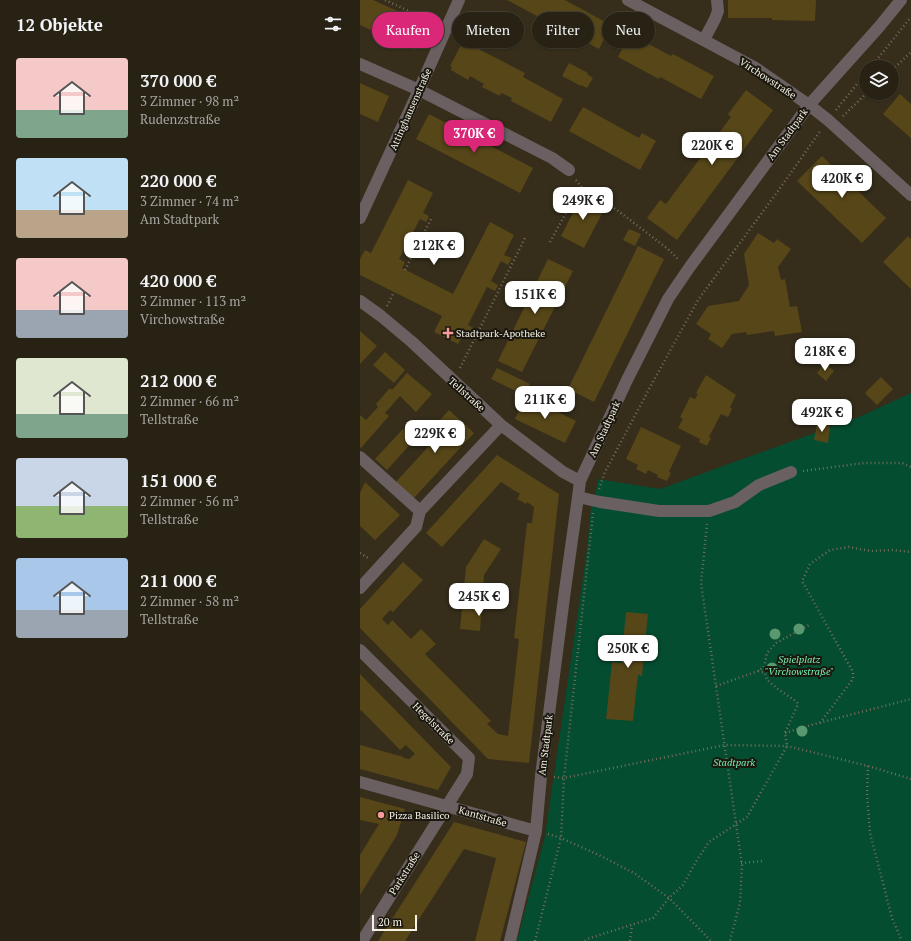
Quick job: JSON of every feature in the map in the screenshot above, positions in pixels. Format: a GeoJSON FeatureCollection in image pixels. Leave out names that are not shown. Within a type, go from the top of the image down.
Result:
{"type":"FeatureCollection","features":[{"type":"Feature","properties":{"kind":"street","name":"Attinghausenstraße"},"geometry":{"type":"LineString","coordinates":[[360,218],[459,0]]}},
{"type":"Feature","properties":{"kind":"street","name":"Virchowstraße"},"geometry":{"type":"LineString","coordinates":[[628,0],[754,67],[831,122],[911,195]]}},
{"type":"Feature","properties":{"kind":"street"},"geometry":{"type":"LineString","coordinates":[[704,40],[715,19],[718,10],[718,0]]}},
{"type":"Feature","properties":{"kind":"street","name":"Am Stadtpark"},"geometry":{"type":"LineString","coordinates":[[510,941],[536,830],[541,776],[580,481],[627,380],[668,299],[689,268],[809,105],[879,27],[901,0]]}},
{"type":"Feature","properties":{"kind":"street"},"geometry":{"type":"LineString","coordinates":[[360,64],[419,90],[552,158],[569,170]]}},
{"type":"Feature","properties":{"kind":"street","name":"Tellstraße"},"geometry":{"type":"LineString","coordinates":[[360,301],[381,316],[412,342],[500,425],[563,472],[580,481]]}},
{"type":"Feature","properties":{"kind":"street"},"geometry":{"type":"LineString","coordinates":[[360,588],[416,527],[420,511],[500,425]]}},
{"type":"Feature","properties":{"kind":"street"},"geometry":{"type":"LineString","coordinates":[[360,456],[420,511]]}},
{"type":"Feature","properties":{"kind":"street"},"geometry":{"type":"LineString","coordinates":[[578,497],[659,511],[709,512],[735,502],[759,485],[790,472]]}},
{"type":"Feature","properties":{"kind":"street","name":"Hegelstraße"},"geometry":{"type":"LineString","coordinates":[[360,650],[469,758],[467,774],[447,806]]}},
{"type":"Feature","properties":{"kind":"street","name":"Kantstraße"},"geometry":{"type":"LineString","coordinates":[[360,782],[536,830]]}},
{"type":"Feature","properties":{"kind":"street","name":"Parkstraße"},"geometry":{"type":"LineString","coordinates":[[362,941],[447,806]]}},
{"type":"Feature","properties":{"kind":"path"},"geometry":{"type":"LineString","coordinates":[[385,0],[446,28]]}},
{"type":"Feature","properties":{"kind":"path"},"geometry":{"type":"LineString","coordinates":[[877,60],[911,17]]}},
{"type":"Feature","properties":{"kind":"path"},"geometry":{"type":"LineString","coordinates":[[899,63],[911,52]]}},
{"type":"Feature","properties":{"kind":"path"},"geometry":{"type":"LineString","coordinates":[[831,122],[859,83]]}},
{"type":"Feature","properties":{"kind":"path"},"geometry":{"type":"LineString","coordinates":[[831,122],[859,99]]}},
{"type":"Feature","properties":{"kind":"path"},"geometry":{"type":"LineString","coordinates":[[569,170],[583,189],[617,210],[668,249],[689,268]]}},
{"type":"Feature","properties":{"kind":"path"},"geometry":{"type":"LineString","coordinates":[[550,242],[581,186]]}},
{"type":"Feature","properties":{"kind":"path"},"geometry":{"type":"LineString","coordinates":[[405,270],[432,217]]}},
{"type":"Feature","properties":{"kind":"path"},"geometry":{"type":"LineString","coordinates":[[453,382],[525,238]]}},
{"type":"Feature","properties":{"kind":"path"},"geometry":{"type":"LineString","coordinates":[[790,472],[864,464],[902,463],[911,467]]}},
{"type":"Feature","properties":{"kind":"path"},"geometry":{"type":"LineString","coordinates":[[709,512],[702,582],[741,863],[740,903],[730,941]]}},
{"type":"Feature","properties":{"kind":"path"},"geometry":{"type":"LineString","coordinates":[[820,723],[853,679],[853,672],[802,581],[810,564],[830,550],[849,547],[870,551],[893,550],[911,552]]}},
{"type":"Feature","properties":{"kind":"path"},"geometry":{"type":"LineString","coordinates":[[716,686],[758,671],[764,667],[767,653],[776,643],[811,624]]}},
{"type":"Feature","properties":{"kind":"path"},"geometry":{"type":"LineString","coordinates":[[585,941],[587,939],[653,918],[669,898],[683,886],[709,842],[747,817],[787,746],[785,733],[798,704],[767,680],[765,673],[758,671]]}},
{"type":"Feature","properties":{"kind":"path"},"geometry":{"type":"LineString","coordinates":[[785,733],[911,699]]}},
{"type":"Feature","properties":{"kind":"path"},"geometry":{"type":"LineString","coordinates":[[564,778],[725,745],[787,746],[868,766],[911,779]]}},
{"type":"Feature","properties":{"kind":"path"},"geometry":{"type":"LineString","coordinates":[[868,766],[870,833],[892,918],[902,941]]}},
{"type":"Feature","properties":{"kind":"path"},"geometry":{"type":"LineString","coordinates":[[536,830],[561,838],[599,854],[634,873],[669,898],[711,941]]}},
{"type":"Feature","properties":{"kind":"path"},"geometry":{"type":"LineString","coordinates":[[741,863],[763,861]]}},
{"type":"Feature","properties":{"kind":"path"},"geometry":{"type":"LineString","coordinates":[[630,941],[632,925]]}},
{"type":"Feature","properties":{"kind":"green space","name":"Stadtpark"},"geometry":{"type":"Polygon","coordinates":[[[911,393],[911,941],[517,941],[545,836],[587,550],[592,497],[595,496],[598,479],[660,489],[859,417],[911,393]]]}},
{"type":"Feature","properties":{"kind":"building"},"geometry":{"type":"Polygon","coordinates":[[[360,0],[373,0],[400,12],[372,12],[372,30],[360,25],[360,0]]]}},
{"type":"Feature","properties":{"kind":"building"},"geometry":{"type":"Polygon","coordinates":[[[507,0],[565,0],[587,12],[532,12],[532,13],[507,0]]]}},
{"type":"Feature","properties":{"kind":"building"},"geometry":{"type":"Polygon","coordinates":[[[728,0],[816,0],[815,21],[772,20],[772,18],[728,18],[728,0]]]}},
{"type":"Feature","properties":{"kind":"building"},"geometry":{"type":"Polygon","coordinates":[[[594,16],[602,20],[602,43],[599,49],[594,46],[594,16]]]}},
{"type":"Feature","properties":{"kind":"building"},"geometry":{"type":"Polygon","coordinates":[[[655,47],[671,56],[673,54],[714,76],[701,99],[618,57],[623,48],[655,47]]]}},
{"type":"Feature","properties":{"kind":"building"},"geometry":{"type":"Polygon","coordinates":[[[459,48],[477,48],[525,73],[523,77],[563,99],[551,122],[511,101],[512,98],[501,93],[500,96],[482,87],[484,84],[470,76],[468,80],[451,70],[452,67],[450,66],[459,48]]]}},
{"type":"Feature","properties":{"kind":"building"},"geometry":{"type":"Polygon","coordinates":[[[569,63],[588,73],[587,74],[593,78],[587,88],[562,76],[569,63]]]}},
{"type":"Feature","properties":{"kind":"building"},"geometry":{"type":"Polygon","coordinates":[[[360,83],[389,96],[378,122],[360,114],[360,83]]]}},
{"type":"Feature","properties":{"kind":"building"},"geometry":{"type":"Polygon","coordinates":[[[746,90],[773,110],[677,240],[647,218],[660,200],[666,204],[731,117],[728,114],[746,90]]]}},
{"type":"Feature","properties":{"kind":"building"},"geometry":{"type":"Polygon","coordinates":[[[900,94],[911,104],[911,138],[883,114],[895,100],[899,100],[900,94]]]}},
{"type":"Feature","properties":{"kind":"building"},"geometry":{"type":"Polygon","coordinates":[[[583,107],[639,138],[642,133],[656,141],[640,170],[569,131],[583,107]]]}},
{"type":"Feature","properties":{"kind":"building"},"geometry":{"type":"Polygon","coordinates":[[[429,114],[533,168],[520,193],[416,139],[429,114]]]}},
{"type":"Feature","properties":{"kind":"building"},"geometry":{"type":"Polygon","coordinates":[[[822,156],[886,218],[862,243],[797,181],[822,156]]]}},
{"type":"Feature","properties":{"kind":"building"},"geometry":{"type":"Polygon","coordinates":[[[408,180],[433,193],[423,213],[429,216],[426,222],[420,219],[399,259],[405,262],[402,268],[453,294],[490,222],[514,235],[504,255],[512,258],[508,265],[501,261],[491,281],[498,285],[495,291],[487,287],[468,325],[475,329],[472,335],[465,331],[458,344],[434,332],[442,316],[360,275],[360,259],[365,250],[371,253],[408,180]]]}},
{"type":"Feature","properties":{"kind":"building"},"geometry":{"type":"Polygon","coordinates":[[[583,193],[606,206],[584,248],[561,236],[583,193]]]}},
{"type":"Feature","properties":{"kind":"building"},"geometry":{"type":"Polygon","coordinates":[[[629,229],[641,234],[635,246],[623,240],[629,229]]]}},
{"type":"Feature","properties":{"kind":"building"},"geometry":{"type":"Polygon","coordinates":[[[758,233],[774,243],[777,239],[791,249],[778,267],[781,280],[785,279],[790,307],[797,306],[802,332],[775,336],[774,331],[747,335],[746,332],[732,334],[722,348],[708,339],[711,334],[696,324],[708,306],[739,301],[749,285],[744,254],[758,233]]]}},
{"type":"Feature","properties":{"kind":"building"},"geometry":{"type":"Polygon","coordinates":[[[908,236],[911,239],[911,289],[883,262],[908,236]]]}},
{"type":"Feature","properties":{"kind":"building"},"geometry":{"type":"Polygon","coordinates":[[[638,246],[664,259],[594,402],[568,389],[638,246]]]}},
{"type":"Feature","properties":{"kind":"building"},"geometry":{"type":"Polygon","coordinates":[[[548,259],[573,271],[522,372],[498,361],[548,259]]]}},
{"type":"Feature","properties":{"kind":"building"},"geometry":{"type":"Polygon","coordinates":[[[360,331],[377,346],[360,364],[360,331]]]}},
{"type":"Feature","properties":{"kind":"building"},"geometry":{"type":"Polygon","coordinates":[[[385,352],[405,370],[394,383],[373,365],[385,352]]]}},
{"type":"Feature","properties":{"kind":"building"},"geometry":{"type":"Polygon","coordinates":[[[824,363],[834,371],[826,381],[817,373],[824,363]]]}},
{"type":"Feature","properties":{"kind":"building"},"geometry":{"type":"Polygon","coordinates":[[[497,368],[530,384],[524,395],[491,379],[497,368]]]}},
{"type":"Feature","properties":{"kind":"building"},"geometry":{"type":"Polygon","coordinates":[[[407,373],[432,394],[416,412],[400,396],[385,413],[389,416],[361,448],[360,415],[366,420],[378,407],[376,404],[390,388],[392,390],[407,373]]]}},
{"type":"Feature","properties":{"kind":"building"},"geometry":{"type":"Polygon","coordinates":[[[706,375],[736,395],[730,407],[732,409],[728,417],[721,414],[709,437],[711,438],[707,446],[699,442],[700,439],[678,428],[683,419],[680,417],[690,397],[695,399],[698,394],[696,393],[706,375]]]}},
{"type":"Feature","properties":{"kind":"building"},"geometry":{"type":"Polygon","coordinates":[[[881,377],[893,389],[877,405],[865,393],[881,377]]]}},
{"type":"Feature","properties":{"kind":"building"},"geometry":{"type":"Polygon","coordinates":[[[526,396],[576,421],[565,443],[515,419],[526,396]]]}},
{"type":"Feature","properties":{"kind":"building"},"geometry":{"type":"Polygon","coordinates":[[[449,410],[474,433],[413,499],[395,483],[439,435],[432,429],[449,410]]]}},
{"type":"Feature","properties":{"kind":"building"},"geometry":{"type":"Polygon","coordinates":[[[817,424],[830,426],[828,443],[814,440],[817,424]]]}},
{"type":"Feature","properties":{"kind":"building"},"geometry":{"type":"Polygon","coordinates":[[[641,427],[681,446],[669,472],[671,473],[667,481],[657,477],[658,475],[648,470],[646,474],[636,469],[638,465],[626,459],[641,427]]]}},
{"type":"Feature","properties":{"kind":"building"},"geometry":{"type":"Polygon","coordinates":[[[403,429],[415,439],[387,470],[375,459],[403,429]]]}},
{"type":"Feature","properties":{"kind":"building"},"geometry":{"type":"Polygon","coordinates":[[[497,455],[559,494],[529,763],[488,759],[360,628],[360,609],[403,562],[423,580],[393,612],[390,610],[382,619],[388,625],[392,620],[411,639],[421,629],[436,644],[425,654],[491,721],[487,724],[498,734],[508,736],[519,639],[514,638],[527,523],[532,523],[534,507],[527,502],[526,504],[517,499],[520,494],[501,482],[442,547],[426,533],[497,455]]]}},
{"type":"Feature","properties":{"kind":"building"},"geometry":{"type":"Polygon","coordinates":[[[365,482],[400,515],[375,540],[360,526],[360,493],[365,482]]]}},
{"type":"Feature","properties":{"kind":"building"},"geometry":{"type":"Polygon","coordinates":[[[484,539],[501,549],[484,575],[480,631],[460,629],[466,567],[484,539]]]}},
{"type":"Feature","properties":{"kind":"building"},"geometry":{"type":"Polygon","coordinates":[[[626,612],[648,614],[642,676],[638,675],[633,721],[606,719],[612,662],[621,663],[626,612]]]}},
{"type":"Feature","properties":{"kind":"building"},"geometry":{"type":"Polygon","coordinates":[[[360,674],[451,767],[438,790],[360,769],[360,745],[409,759],[415,754],[406,745],[400,750],[361,710],[360,711],[360,674]]]}},
{"type":"Feature","properties":{"kind":"building"},"geometry":{"type":"Polygon","coordinates":[[[360,797],[405,809],[397,835],[360,895],[360,855],[379,824],[360,820],[360,797]]]}},
{"type":"Feature","properties":{"kind":"building"},"geometry":{"type":"Polygon","coordinates":[[[454,822],[526,842],[500,941],[475,941],[496,858],[464,849],[405,941],[378,941],[454,822]]]}},
{"type":"Feature","properties":{"kind":"place","name":"Stadtpark-Apotheke"},"geometry":{"type":"Point","coordinates":[448,333]}},
{"type":"Feature","properties":{"kind":"place","name":"Pizza Basilico"},"geometry":{"type":"Point","coordinates":[381,815]}},
{"type":"Feature","properties":{"kind":"park label","name":"Spielplatz \"Virchowstraße\""},"geometry":{"type":"Point","coordinates":[799,664]}}]}
